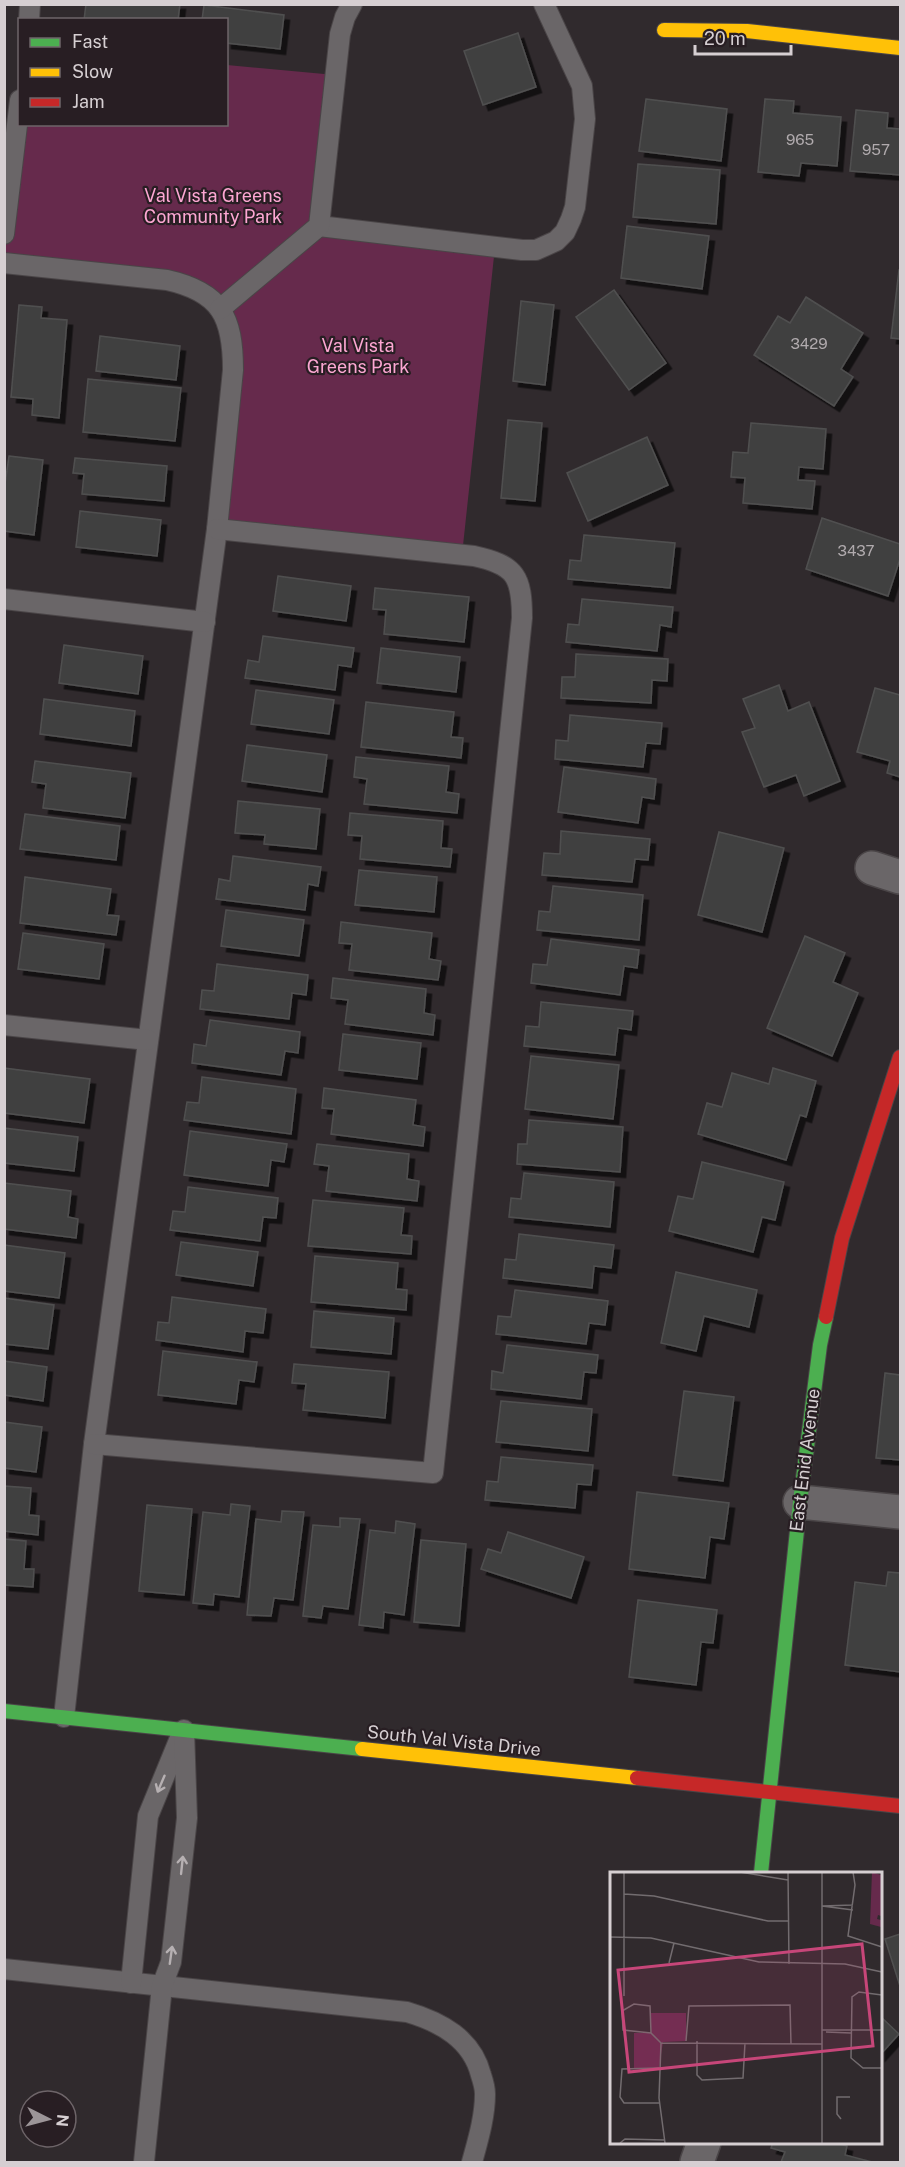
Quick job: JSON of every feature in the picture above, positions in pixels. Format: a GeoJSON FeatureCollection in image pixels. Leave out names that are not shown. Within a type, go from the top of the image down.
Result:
{"type":"FeatureCollection","features":[{"type":"Feature","properties":{"kind":"street"},"geometry":{"type":"LineString","coordinates":[[664,30],[747,32],[900,48]]}},
{"type":"Feature","properties":{"kind":"street","name":"East Enid Avenue"},"geometry":{"type":"LineString","coordinates":[[761,1872],[812,1398],[830,1291],[858,1185],[900,1057]]}},
{"type":"Feature","properties":{"kind":"street"},"geometry":{"type":"LineString","coordinates":[[800,1502],[900,1512]]}},
{"type":"Feature","properties":{"kind":"street","name":"South Val Vista Drive"},"geometry":{"type":"LineString","coordinates":[[4,1711],[900,1806]]}},
{"type":"Feature","properties":{"kind":"street"},"geometry":{"type":"LineString","coordinates":[[697,2163],[704,2143]]}},
{"type":"Feature","properties":{"kind":"lane"},"geometry":{"type":"LineString","coordinates":[[220,309],[319,226],[340,33],[345,16],[352,4]]}},
{"type":"Feature","properties":{"kind":"lane"},"geometry":{"type":"LineString","coordinates":[[319,226],[522,250],[536,250],[556,242],[565,232],[575,207],[585,102],[576,70],[544,4]]}},
{"type":"Feature","properties":{"kind":"lane"},"geometry":{"type":"LineString","coordinates":[[4,234],[18,117]]}},
{"type":"Feature","properties":{"kind":"lane"},"geometry":{"type":"LineString","coordinates":[[4,263],[186,284],[206,294],[220,309],[228,323],[233,346],[233,370],[217,530],[94,1444],[64,1717]]}},
{"type":"Feature","properties":{"kind":"lane"},"geometry":{"type":"LineString","coordinates":[[94,1444],[433,1473],[522,618],[520,590],[515,575],[503,565],[474,556],[217,530]]}},
{"type":"Feature","properties":{"kind":"lane"},"geometry":{"type":"LineString","coordinates":[[4,599],[205,622]]}},
{"type":"Feature","properties":{"kind":"lane"},"geometry":{"type":"LineString","coordinates":[[4,1025],[148,1040]]}},
{"type":"Feature","properties":{"kind":"lane"},"geometry":{"type":"LineString","coordinates":[[132,1983],[148,1816],[184,1730]]}},
{"type":"Feature","properties":{"kind":"lane"},"geometry":{"type":"LineString","coordinates":[[144,2163],[162,1986],[171,1962],[187,1818],[184,1730]]}},
{"type":"Feature","properties":{"kind":"lane"},"geometry":{"type":"LineString","coordinates":[[4,1969],[407,2012],[429,2019],[448,2029],[467,2046],[478,2064],[485,2091],[483,2121],[472,2163]]}},
{"type":"Feature","properties":{"kind":"green space"},"geometry":{"type":"Polygon","coordinates":[[[228,65],[335,75],[319,226],[495,247],[462,555],[217,529],[233,346],[206,294],[5,263],[5,234],[20,126],[228,126],[228,65]]]}},
{"type":"Feature","properties":{"kind":"building"},"geometry":{"type":"Polygon","coordinates":[[[86,4],[180,4],[178,18],[84,18],[86,4]]]}},
{"type":"Feature","properties":{"kind":"building"},"geometry":{"type":"Polygon","coordinates":[[[204,5],[284,15],[280,49],[228,43],[228,18],[202,18],[204,5]]]}},
{"type":"Feature","properties":{"kind":"building"},"geometry":{"type":"Polygon","coordinates":[[[518,33],[536,87],[483,105],[464,51],[518,33]]]}},
{"type":"Feature","properties":{"kind":"building"},"geometry":{"type":"Polygon","coordinates":[[[646,99],[727,109],[721,161],[639,151],[646,99]]]}},
{"type":"Feature","properties":{"kind":"building"},"geometry":{"type":"Polygon","coordinates":[[[765,99],[794,101],[793,113],[841,117],[837,166],[801,163],[799,176],[758,172],[765,99]]]}},
{"type":"Feature","properties":{"kind":"building"},"geometry":{"type":"Polygon","coordinates":[[[856,110],[888,113],[887,128],[900,129],[900,175],[850,171],[856,110]]]}},
{"type":"Feature","properties":{"kind":"building"},"geometry":{"type":"Polygon","coordinates":[[[638,164],[720,170],[716,224],[633,217],[638,164]]]}},
{"type":"Feature","properties":{"kind":"building"},"geometry":{"type":"Polygon","coordinates":[[[627,226],[709,236],[702,289],[621,278],[627,226]]]}},
{"type":"Feature","properties":{"kind":"building"},"geometry":{"type":"Polygon","coordinates":[[[900,270],[900,339],[891,338],[900,270]]]}},
{"type":"Feature","properties":{"kind":"building"},"geometry":{"type":"Polygon","coordinates":[[[614,290],[666,363],[629,390],[576,317],[614,290]]]}},
{"type":"Feature","properties":{"kind":"building"},"geometry":{"type":"Polygon","coordinates":[[[806,297],[863,333],[841,369],[853,377],[834,406],[754,355],[778,316],[790,323],[806,297]]]}},
{"type":"Feature","properties":{"kind":"building"},"geometry":{"type":"Polygon","coordinates":[[[521,301],[554,305],[545,385],[513,381],[521,301]]]}},
{"type":"Feature","properties":{"kind":"building"},"geometry":{"type":"Polygon","coordinates":[[[19,305],[42,307],[41,318],[67,320],[59,418],[32,415],[33,399],[11,397],[19,305]]]}},
{"type":"Feature","properties":{"kind":"building"},"geometry":{"type":"Polygon","coordinates":[[[100,336],[180,346],[176,380],[96,371],[100,336]]]}},
{"type":"Feature","properties":{"kind":"building"},"geometry":{"type":"Polygon","coordinates":[[[88,379],[181,388],[175,441],[83,432],[88,379]]]}},
{"type":"Feature","properties":{"kind":"building"},"geometry":{"type":"Polygon","coordinates":[[[508,420],[542,423],[535,501],[501,498],[508,420]]]}},
{"type":"Feature","properties":{"kind":"building"},"geometry":{"type":"Polygon","coordinates":[[[751,423],[826,429],[823,469],[799,467],[798,480],[815,481],[812,509],[743,503],[745,478],[731,477],[733,452],[748,453],[751,423]]]}},
{"type":"Feature","properties":{"kind":"building"},"geometry":{"type":"Polygon","coordinates":[[[647,437],[668,485],[588,521],[567,473],[647,437]]]}},
{"type":"Feature","properties":{"kind":"building"},"geometry":{"type":"Polygon","coordinates":[[[9,456],[43,460],[34,535],[4,531],[4,491],[9,456]]]}},
{"type":"Feature","properties":{"kind":"building"},"geometry":{"type":"Polygon","coordinates":[[[75,458],[167,466],[164,501],[82,494],[84,474],[73,473],[75,458]]]}},
{"type":"Feature","properties":{"kind":"building"},"geometry":{"type":"Polygon","coordinates":[[[80,511],[161,520],[157,556],[76,547],[80,511]]]}},
{"type":"Feature","properties":{"kind":"building"},"geometry":{"type":"Polygon","coordinates":[[[822,518],[900,544],[900,559],[888,596],[806,569],[822,518]]]}},
{"type":"Feature","properties":{"kind":"building"},"geometry":{"type":"Polygon","coordinates":[[[584,535],[675,543],[670,588],[568,579],[570,560],[581,561],[584,535]]]}},
{"type":"Feature","properties":{"kind":"building"},"geometry":{"type":"Polygon","coordinates":[[[278,576],[351,586],[346,621],[273,611],[278,576]]]}},
{"type":"Feature","properties":{"kind":"building"},"geometry":{"type":"Polygon","coordinates":[[[375,588],[469,597],[464,642],[384,634],[386,610],[373,609],[375,588]]]}},
{"type":"Feature","properties":{"kind":"building"},"geometry":{"type":"Polygon","coordinates":[[[582,599],[673,607],[671,627],[660,625],[657,651],[566,642],[568,624],[579,625],[582,599]]]}},
{"type":"Feature","properties":{"kind":"building"},"geometry":{"type":"Polygon","coordinates":[[[263,636],[354,648],[351,667],[338,665],[335,690],[245,678],[248,660],[259,662],[263,636]]]}},
{"type":"Feature","properties":{"kind":"building"},"geometry":{"type":"Polygon","coordinates":[[[64,645],[143,656],[138,694],[59,683],[64,645]]]}},
{"type":"Feature","properties":{"kind":"building"},"geometry":{"type":"Polygon","coordinates":[[[381,648],[460,657],[456,692],[377,683],[381,648]]]}},
{"type":"Feature","properties":{"kind":"building"},"geometry":{"type":"Polygon","coordinates":[[[576,654],[668,659],[667,681],[652,680],[651,703],[561,698],[562,677],[575,677],[576,654]]]}},
{"type":"Feature","properties":{"kind":"building"},"geometry":{"type":"Polygon","coordinates":[[[779,685],[788,711],[809,702],[840,781],[804,796],[796,775],[764,787],[742,732],[755,728],[743,699],[779,685]]]}},
{"type":"Feature","properties":{"kind":"building"},"geometry":{"type":"Polygon","coordinates":[[[875,688],[900,695],[900,777],[887,773],[890,761],[857,752],[875,688]]]}},
{"type":"Feature","properties":{"kind":"building"},"geometry":{"type":"Polygon","coordinates":[[[256,690],[334,700],[329,734],[251,724],[256,690]]]}},
{"type":"Feature","properties":{"kind":"building"},"geometry":{"type":"Polygon","coordinates":[[[44,699],[135,711],[131,746],[40,734],[44,699]]]}},
{"type":"Feature","properties":{"kind":"building"},"geometry":{"type":"Polygon","coordinates":[[[366,702],[454,712],[451,737],[463,738],[461,758],[361,747],[366,702]]]}},
{"type":"Feature","properties":{"kind":"building"},"geometry":{"type":"Polygon","coordinates":[[[570,715],[662,723],[660,744],[646,743],[643,767],[555,759],[556,740],[568,741],[570,715]]]}},
{"type":"Feature","properties":{"kind":"building"},"geometry":{"type":"Polygon","coordinates":[[[247,745],[327,755],[322,792],[242,781],[247,745]]]}},
{"type":"Feature","properties":{"kind":"building"},"geometry":{"type":"Polygon","coordinates":[[[356,757],[449,766],[446,792],[459,794],[457,813],[364,804],[367,779],[354,777],[356,757]]]}},
{"type":"Feature","properties":{"kind":"building"},"geometry":{"type":"Polygon","coordinates":[[[35,761],[131,773],[125,818],[43,808],[46,784],[32,782],[35,761]]]}},
{"type":"Feature","properties":{"kind":"building"},"geometry":{"type":"Polygon","coordinates":[[[564,767],[656,779],[654,799],[642,797],[638,823],[558,812],[564,767]]]}},
{"type":"Feature","properties":{"kind":"building"},"geometry":{"type":"Polygon","coordinates":[[[238,801],[320,809],[316,849],[264,844],[265,835],[235,833],[238,801]]]}},
{"type":"Feature","properties":{"kind":"building"},"geometry":{"type":"Polygon","coordinates":[[[350,813],[443,821],[441,848],[452,849],[450,867],[360,859],[362,836],[348,835],[350,813]]]}},
{"type":"Feature","properties":{"kind":"building"},"geometry":{"type":"Polygon","coordinates":[[[25,814],[120,826],[116,860],[20,849],[25,814]]]}},
{"type":"Feature","properties":{"kind":"building"},"geometry":{"type":"Polygon","coordinates":[[[561,831],[650,839],[648,860],[635,859],[632,882],[542,875],[544,853],[560,854],[561,831]]]}},
{"type":"Feature","properties":{"kind":"building"},"geometry":{"type":"Polygon","coordinates":[[[719,832],[784,848],[762,932],[698,915],[719,832]]]}},
{"type":"Feature","properties":{"kind":"building"},"geometry":{"type":"Polygon","coordinates":[[[233,856],[321,867],[318,886],[308,884],[305,910],[216,899],[219,879],[230,881],[233,856]]]}},
{"type":"Feature","properties":{"kind":"building"},"geometry":{"type":"Polygon","coordinates":[[[359,870],[437,877],[434,912],[355,905],[359,870]]]}},
{"type":"Feature","properties":{"kind":"building"},"geometry":{"type":"Polygon","coordinates":[[[25,877],[111,889],[107,915],[119,916],[116,935],[20,923],[25,877]]]}},
{"type":"Feature","properties":{"kind":"building"},"geometry":{"type":"Polygon","coordinates":[[[553,886],[643,895],[639,940],[537,930],[539,911],[550,912],[553,886]]]}},
{"type":"Feature","properties":{"kind":"building"},"geometry":{"type":"Polygon","coordinates":[[[226,910],[304,920],[299,956],[221,946],[226,910]]]}},
{"type":"Feature","properties":{"kind":"building"},"geometry":{"type":"Polygon","coordinates":[[[341,922],[432,933],[429,959],[441,961],[438,980],[349,970],[352,944],[339,943],[341,922]]]}},
{"type":"Feature","properties":{"kind":"building"},"geometry":{"type":"Polygon","coordinates":[[[23,933],[104,944],[99,979],[18,969],[23,933]]]}},
{"type":"Feature","properties":{"kind":"building"},"geometry":{"type":"Polygon","coordinates":[[[805,936],[845,953],[833,982],[858,993],[832,1056],[767,1028],[805,936]]]}},
{"type":"Feature","properties":{"kind":"building"},"geometry":{"type":"Polygon","coordinates":[[[551,939],[639,950],[637,968],[624,966],[620,995],[531,983],[533,964],[547,965],[551,939]]]}},
{"type":"Feature","properties":{"kind":"building"},"geometry":{"type":"Polygon","coordinates":[[[217,964],[308,975],[306,995],[292,993],[289,1019],[200,1009],[202,990],[214,991],[217,964]]]}},
{"type":"Feature","properties":{"kind":"building"},"geometry":{"type":"Polygon","coordinates":[[[333,978],[426,989],[424,1013],[435,1015],[433,1035],[345,1024],[348,1000],[331,998],[333,978]]]}},
{"type":"Feature","properties":{"kind":"building"},"geometry":{"type":"Polygon","coordinates":[[[541,1002],[633,1011],[631,1030],[618,1028],[615,1055],[524,1046],[526,1026],[539,1027],[541,1002]]]}},
{"type":"Feature","properties":{"kind":"building"},"geometry":{"type":"Polygon","coordinates":[[[210,1020],[300,1032],[298,1053],[285,1051],[281,1075],[192,1063],[194,1044],[206,1046],[210,1020]]]}},
{"type":"Feature","properties":{"kind":"building"},"geometry":{"type":"Polygon","coordinates":[[[343,1034],[421,1043],[417,1079],[339,1070],[343,1034]]]}},
{"type":"Feature","properties":{"kind":"building"},"geometry":{"type":"Polygon","coordinates":[[[531,1056],[619,1065],[613,1119],[525,1109],[531,1056]]]}},
{"type":"Feature","properties":{"kind":"building"},"geometry":{"type":"Polygon","coordinates":[[[4,1068],[90,1079],[84,1123],[4,1113],[4,1068]]]}},
{"type":"Feature","properties":{"kind":"building"},"geometry":{"type":"Polygon","coordinates":[[[773,1068],[816,1081],[806,1117],[800,1115],[786,1160],[698,1134],[707,1103],[722,1107],[732,1073],[769,1084],[773,1068]]]}},
{"type":"Feature","properties":{"kind":"building"},"geometry":{"type":"Polygon","coordinates":[[[202,1077],[296,1089],[291,1134],[184,1120],[187,1102],[199,1103],[202,1077]]]}},
{"type":"Feature","properties":{"kind":"building"},"geometry":{"type":"Polygon","coordinates":[[[324,1088],[416,1100],[413,1125],[425,1127],[423,1146],[331,1134],[334,1109],[322,1108],[324,1088]]]}},
{"type":"Feature","properties":{"kind":"building"},"geometry":{"type":"Polygon","coordinates":[[[529,1120],[623,1127],[620,1172],[517,1164],[518,1144],[527,1144],[529,1120]]]}},
{"type":"Feature","properties":{"kind":"building"},"geometry":{"type":"Polygon","coordinates":[[[4,1128],[78,1137],[74,1171],[4,1163],[4,1128]]]}},
{"type":"Feature","properties":{"kind":"building"},"geometry":{"type":"Polygon","coordinates":[[[190,1131],[287,1144],[284,1162],[271,1160],[268,1186],[184,1175],[190,1131]]]}},
{"type":"Feature","properties":{"kind":"building"},"geometry":{"type":"Polygon","coordinates":[[[317,1144],[409,1154],[407,1179],[419,1181],[417,1201],[326,1191],[329,1166],[314,1164],[317,1144]]]}},
{"type":"Feature","properties":{"kind":"building"},"geometry":{"type":"Polygon","coordinates":[[[702,1162],[784,1182],[775,1220],[762,1217],[753,1252],[669,1231],[678,1196],[693,1199],[702,1162]]]}},
{"type":"Feature","properties":{"kind":"building"},"geometry":{"type":"Polygon","coordinates":[[[524,1173],[614,1182],[610,1227],[509,1217],[511,1198],[521,1199],[524,1173]]]}},
{"type":"Feature","properties":{"kind":"building"},"geometry":{"type":"Polygon","coordinates":[[[4,1183],[71,1191],[68,1217],[78,1219],[76,1238],[4,1229],[4,1183]]]}},
{"type":"Feature","properties":{"kind":"building"},"geometry":{"type":"Polygon","coordinates":[[[188,1187],[278,1198],[276,1218],[263,1217],[260,1241],[170,1230],[173,1211],[185,1212],[188,1187]]]}},
{"type":"Feature","properties":{"kind":"building"},"geometry":{"type":"Polygon","coordinates":[[[313,1200],[404,1208],[401,1235],[412,1236],[411,1254],[308,1246],[313,1200]]]}},
{"type":"Feature","properties":{"kind":"building"},"geometry":{"type":"Polygon","coordinates":[[[519,1234],[614,1245],[611,1268],[594,1266],[592,1288],[503,1278],[505,1259],[516,1260],[519,1234]]]}},
{"type":"Feature","properties":{"kind":"building"},"geometry":{"type":"Polygon","coordinates":[[[181,1242],[258,1252],[253,1286],[176,1275],[181,1242]]]}},
{"type":"Feature","properties":{"kind":"building"},"geometry":{"type":"Polygon","coordinates":[[[4,1245],[65,1253],[59,1298],[4,1291],[4,1245]]]}},
{"type":"Feature","properties":{"kind":"building"},"geometry":{"type":"Polygon","coordinates":[[[315,1256],[398,1263],[396,1289],[407,1290],[406,1310],[311,1302],[315,1256]]]}},
{"type":"Feature","properties":{"kind":"building"},"geometry":{"type":"Polygon","coordinates":[[[676,1272],[757,1290],[749,1327],[704,1316],[696,1351],[661,1343],[676,1272]]]}},
{"type":"Feature","properties":{"kind":"building"},"geometry":{"type":"Polygon","coordinates":[[[515,1290],[608,1301],[605,1325],[589,1323],[586,1344],[496,1334],[498,1316],[511,1317],[515,1290]]]}},
{"type":"Feature","properties":{"kind":"building"},"geometry":{"type":"Polygon","coordinates":[[[172,1297],[266,1309],[263,1333],[245,1331],[243,1352],[156,1340],[158,1322],[169,1323],[172,1297]]]}},
{"type":"Feature","properties":{"kind":"building"},"geometry":{"type":"Polygon","coordinates":[[[4,1298],[54,1305],[48,1349],[4,1344],[4,1298]]]}},
{"type":"Feature","properties":{"kind":"building"},"geometry":{"type":"Polygon","coordinates":[[[314,1311],[394,1318],[391,1354],[311,1347],[314,1311]]]}},
{"type":"Feature","properties":{"kind":"building"},"geometry":{"type":"Polygon","coordinates":[[[507,1345],[598,1355],[596,1373],[584,1372],[581,1399],[491,1389],[492,1371],[503,1373],[507,1345]]]}},
{"type":"Feature","properties":{"kind":"building"},"geometry":{"type":"Polygon","coordinates":[[[163,1351],[257,1362],[254,1382],[239,1380],[236,1404],[158,1395],[163,1351]]]}},
{"type":"Feature","properties":{"kind":"building"},"geometry":{"type":"Polygon","coordinates":[[[4,1361],[47,1367],[43,1401],[4,1395],[4,1361]]]}},
{"type":"Feature","properties":{"kind":"building"},"geometry":{"type":"Polygon","coordinates":[[[294,1364],[389,1372],[385,1418],[303,1410],[306,1384],[292,1383],[294,1364]]]}},
{"type":"Feature","properties":{"kind":"building"},"geometry":{"type":"Polygon","coordinates":[[[885,1373],[900,1375],[900,1460],[876,1458],[885,1373]]]}},
{"type":"Feature","properties":{"kind":"building"},"geometry":{"type":"Polygon","coordinates":[[[684,1391],[734,1397],[723,1481],[673,1475],[684,1391]]]}},
{"type":"Feature","properties":{"kind":"building"},"geometry":{"type":"Polygon","coordinates":[[[501,1401],[592,1409],[588,1451],[496,1442],[501,1401]]]}},
{"type":"Feature","properties":{"kind":"building"},"geometry":{"type":"Polygon","coordinates":[[[4,1422],[42,1427],[36,1472],[4,1468],[4,1422]]]}},
{"type":"Feature","properties":{"kind":"building"},"geometry":{"type":"Polygon","coordinates":[[[501,1457],[593,1465],[591,1485],[577,1484],[575,1508],[485,1500],[487,1481],[498,1482],[501,1457]]]}},
{"type":"Feature","properties":{"kind":"building"},"geometry":{"type":"Polygon","coordinates":[[[4,1486],[31,1488],[29,1515],[39,1516],[38,1535],[4,1531],[4,1486]]]}},
{"type":"Feature","properties":{"kind":"building"},"geometry":{"type":"Polygon","coordinates":[[[637,1492],[729,1503],[724,1539],[710,1537],[705,1578],[629,1569],[637,1492]]]}},
{"type":"Feature","properties":{"kind":"building"},"geometry":{"type":"Polygon","coordinates":[[[231,1504],[250,1506],[239,1597],[214,1594],[213,1605],[193,1603],[203,1512],[230,1515],[231,1504]]]}},
{"type":"Feature","properties":{"kind":"building"},"geometry":{"type":"Polygon","coordinates":[[[147,1505],[192,1509],[184,1595],[139,1591],[147,1505]]]}},
{"type":"Feature","properties":{"kind":"building"},"geometry":{"type":"Polygon","coordinates":[[[282,1511],[304,1512],[293,1600],[274,1598],[271,1616],[247,1615],[256,1519],[281,1522],[282,1511]]]}},
{"type":"Feature","properties":{"kind":"building"},"geometry":{"type":"Polygon","coordinates":[[[340,1518],[360,1519],[348,1609],[323,1606],[321,1618],[303,1616],[313,1525],[340,1527],[340,1518]]]}},
{"type":"Feature","properties":{"kind":"building"},"geometry":{"type":"Polygon","coordinates":[[[396,1521],[415,1524],[404,1615],[384,1612],[383,1628],[359,1625],[370,1530],[395,1533],[396,1521]]]}},
{"type":"Feature","properties":{"kind":"building"},"geometry":{"type":"Polygon","coordinates":[[[508,1532],[584,1557],[571,1598],[481,1569],[488,1549],[501,1553],[508,1532]]]}},
{"type":"Feature","properties":{"kind":"building"},"geometry":{"type":"Polygon","coordinates":[[[4,1539],[26,1541],[24,1569],[34,1569],[33,1587],[4,1585],[4,1539]]]}},
{"type":"Feature","properties":{"kind":"building"},"geometry":{"type":"Polygon","coordinates":[[[421,1540],[466,1544],[459,1626],[414,1622],[421,1540]]]}},
{"type":"Feature","properties":{"kind":"building"},"geometry":{"type":"Polygon","coordinates":[[[888,1572],[900,1573],[900,1672],[845,1665],[855,1582],[886,1586],[888,1572]]]}},
{"type":"Feature","properties":{"kind":"building"},"geometry":{"type":"Polygon","coordinates":[[[638,1600],[717,1610],[713,1643],[701,1642],[696,1685],[629,1677],[638,1600]]]}},
{"type":"Feature","properties":{"kind":"building"},"geometry":{"type":"Polygon","coordinates":[[[900,1934],[900,1986],[885,1939],[900,1934]]]}},
{"type":"Feature","properties":{"kind":"building"},"geometry":{"type":"Polygon","coordinates":[[[881,2017],[899,2034],[881,2054],[881,2017]]]}},
{"type":"Feature","properties":{"kind":"building"},"geometry":{"type":"Polygon","coordinates":[[[773,2143],[834,2143],[847,2146],[845,2155],[872,2162],[781,2162],[785,2152],[771,2148],[773,2143]]]}},
{"type":"Feature","properties":{"kind":"traffic: fast"},"geometry":{"type":"LineString","coordinates":[[761,1872],[800,1502],[820,1345],[826,1317]]}},
{"type":"Feature","properties":{"kind":"traffic: fast"},"geometry":{"type":"LineString","coordinates":[[4,1711],[362,1749]]}},
{"type":"Feature","properties":{"kind":"traffic: slow"},"geometry":{"type":"LineString","coordinates":[[664,30],[747,31],[900,48]]}},
{"type":"Feature","properties":{"kind":"traffic: slow"},"geometry":{"type":"LineString","coordinates":[[362,1749],[637,1778]]}},
{"type":"Feature","properties":{"kind":"traffic: jam"},"geometry":{"type":"LineString","coordinates":[[826,1317],[842,1238],[900,1057]]}},
{"type":"Feature","properties":{"kind":"traffic: jam"},"geometry":{"type":"LineString","coordinates":[[637,1778],[900,1806]]}},
{"type":"Feature","properties":{"kind":"park label","name":"Val Vista Greens Community Park"},"geometry":{"type":"Point","coordinates":[213,206]}},
{"type":"Feature","properties":{"kind":"park label","name":"Val Vista Greens Park"},"geometry":{"type":"Point","coordinates":[358,356]}}]}
